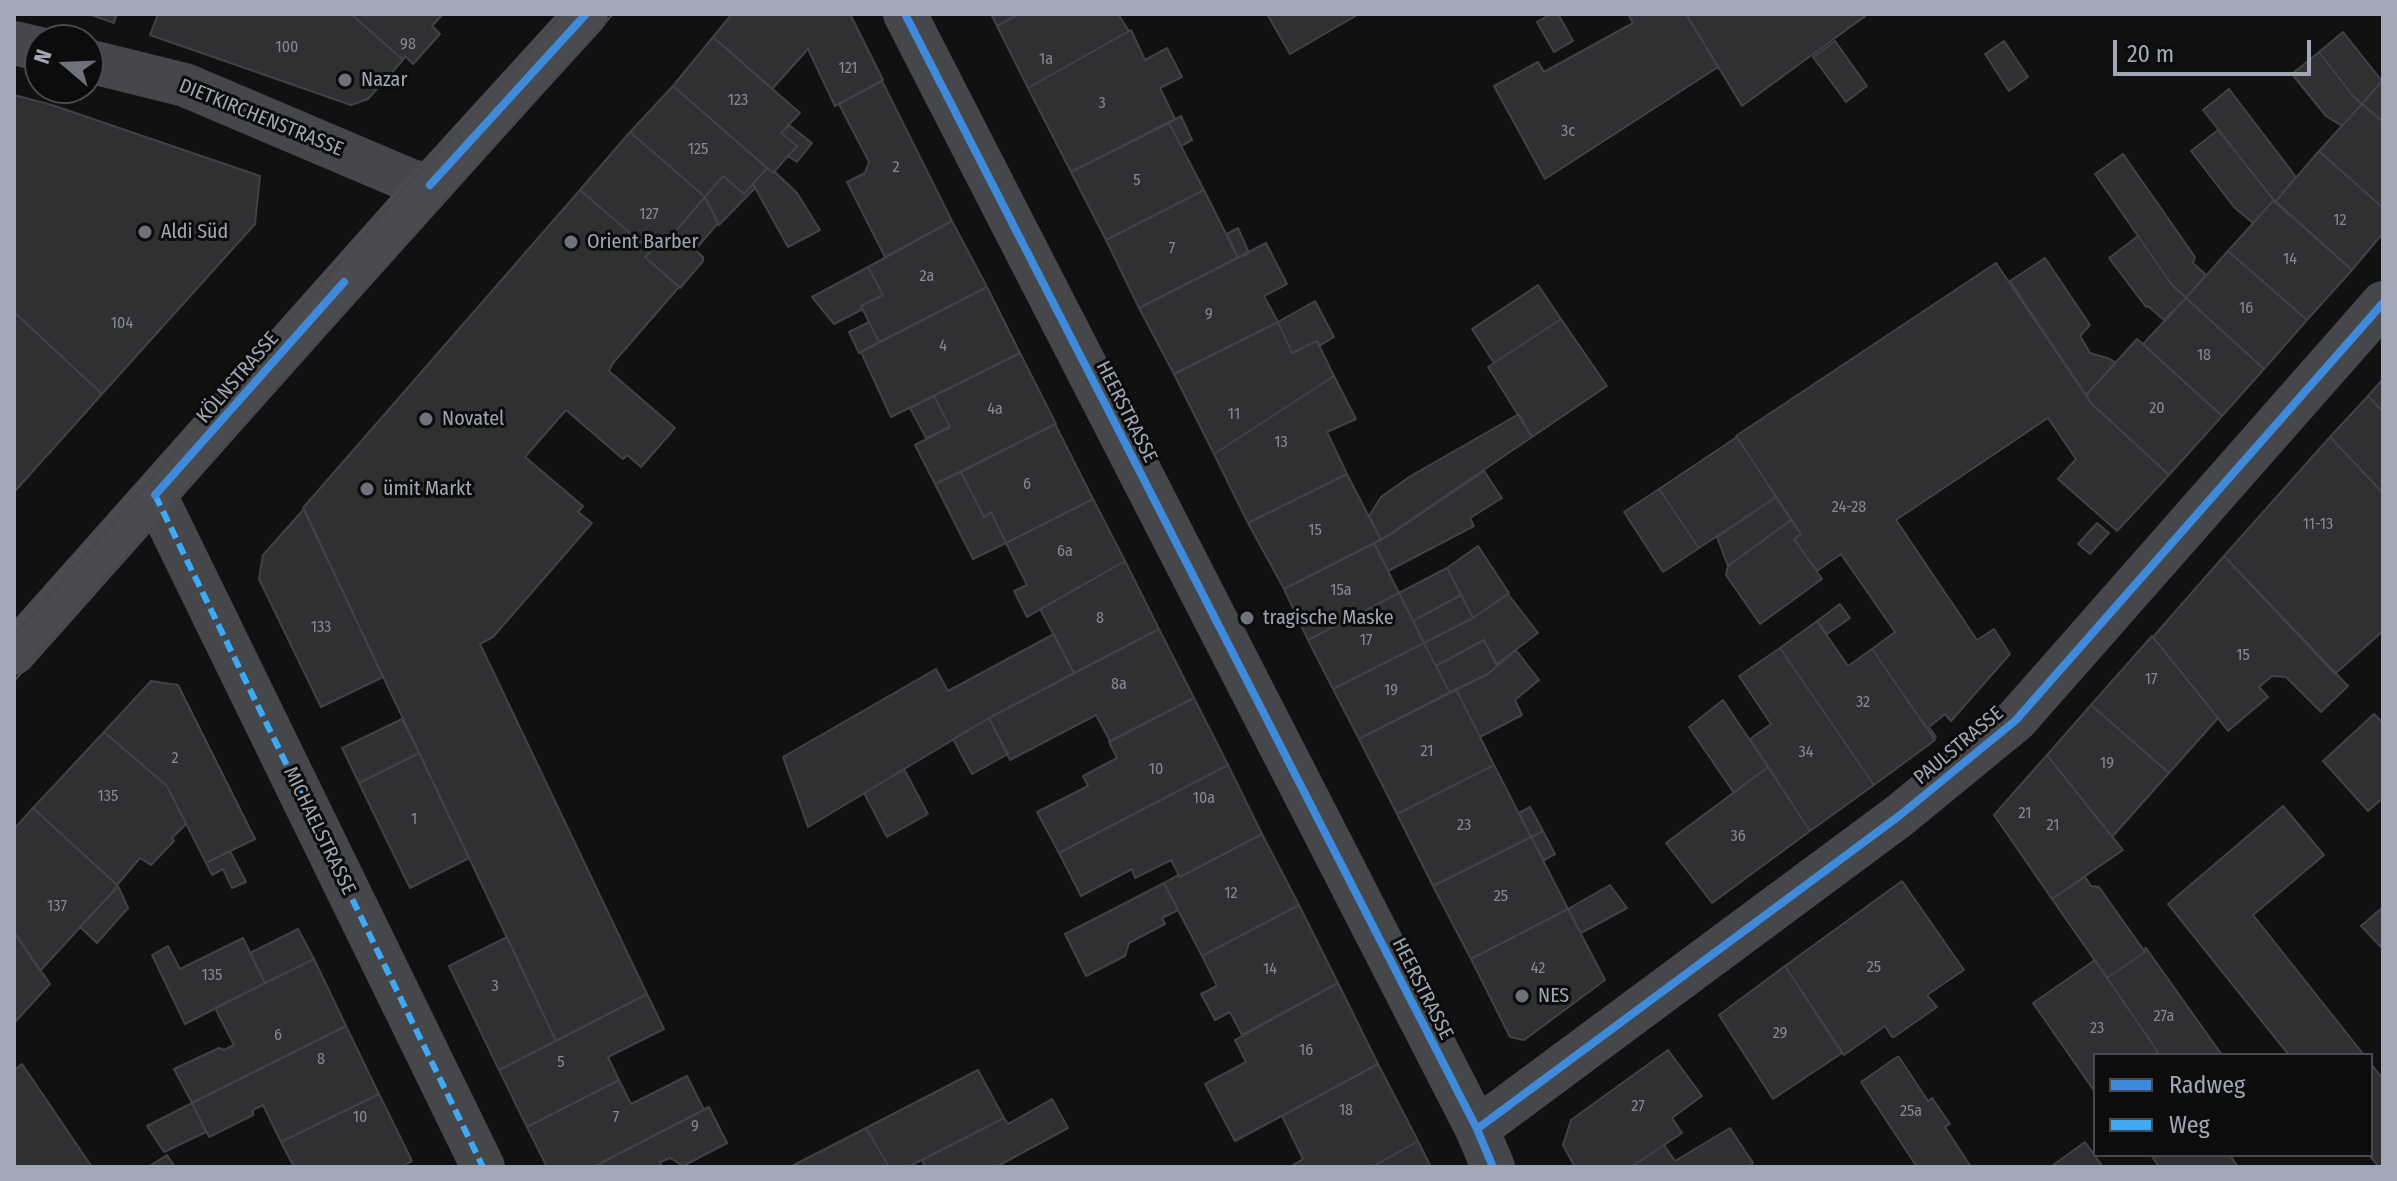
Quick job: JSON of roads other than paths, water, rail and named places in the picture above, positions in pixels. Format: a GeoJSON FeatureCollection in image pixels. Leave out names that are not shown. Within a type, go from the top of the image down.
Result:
{"type":"FeatureCollection","features":[{"type":"Feature","properties":{"kind":"street","name":"KÖLNSTRASSE"},"geometry":{"type":"LineString","coordinates":[[26,640],[586,14]]}},
{"type":"Feature","properties":{"kind":"street","name":"HEERSTRASSE"},"geometry":{"type":"LineString","coordinates":[[905,14],[1485,1148]]}},
{"type":"Feature","properties":{"kind":"street","name":"DIETKIRCHENSTRASSE"},"geometry":{"type":"LineString","coordinates":[[104,65],[185,85],[411,181],[430,185]]}},
{"type":"Feature","properties":{"kind":"street","name":"PAULSTRASSE"},"geometry":{"type":"LineString","coordinates":[[1485,1148],[2016,720],[2383,303]]}},
{"type":"Feature","properties":{"kind":"street","name":"MICHAELSTRASSE"},"geometry":{"type":"LineString","coordinates":[[155,495],[483,1167]]}},
{"type":"Feature","properties":{"kind":"tram line"},"geometry":{"type":"LineString","coordinates":[[14,636],[411,181],[562,14]]}},
{"type":"Feature","properties":{"kind":"tram line"},"geometry":{"type":"LineString","coordinates":[[14,681],[613,14]]}},
{"type":"Feature","properties":{"kind":"place","name":"Nazar"},"geometry":{"type":"Point","coordinates":[345,80]}},
{"type":"Feature","properties":{"kind":"place","name":"Aldi Süd"},"geometry":{"type":"Point","coordinates":[145,232]}},
{"type":"Feature","properties":{"kind":"place","name":"Orient Barber"},"geometry":{"type":"Point","coordinates":[571,242]}},
{"type":"Feature","properties":{"kind":"place","name":"Novatel"},"geometry":{"type":"Point","coordinates":[426,419]}},
{"type":"Feature","properties":{"kind":"place","name":"ümit Markt"},"geometry":{"type":"Point","coordinates":[367,489]}},
{"type":"Feature","properties":{"kind":"place","name":"tragische Maske"},"geometry":{"type":"Point","coordinates":[1247,618]}},
{"type":"Feature","properties":{"kind":"place","name":"NES"},"geometry":{"type":"Point","coordinates":[1522,996]}}]}
